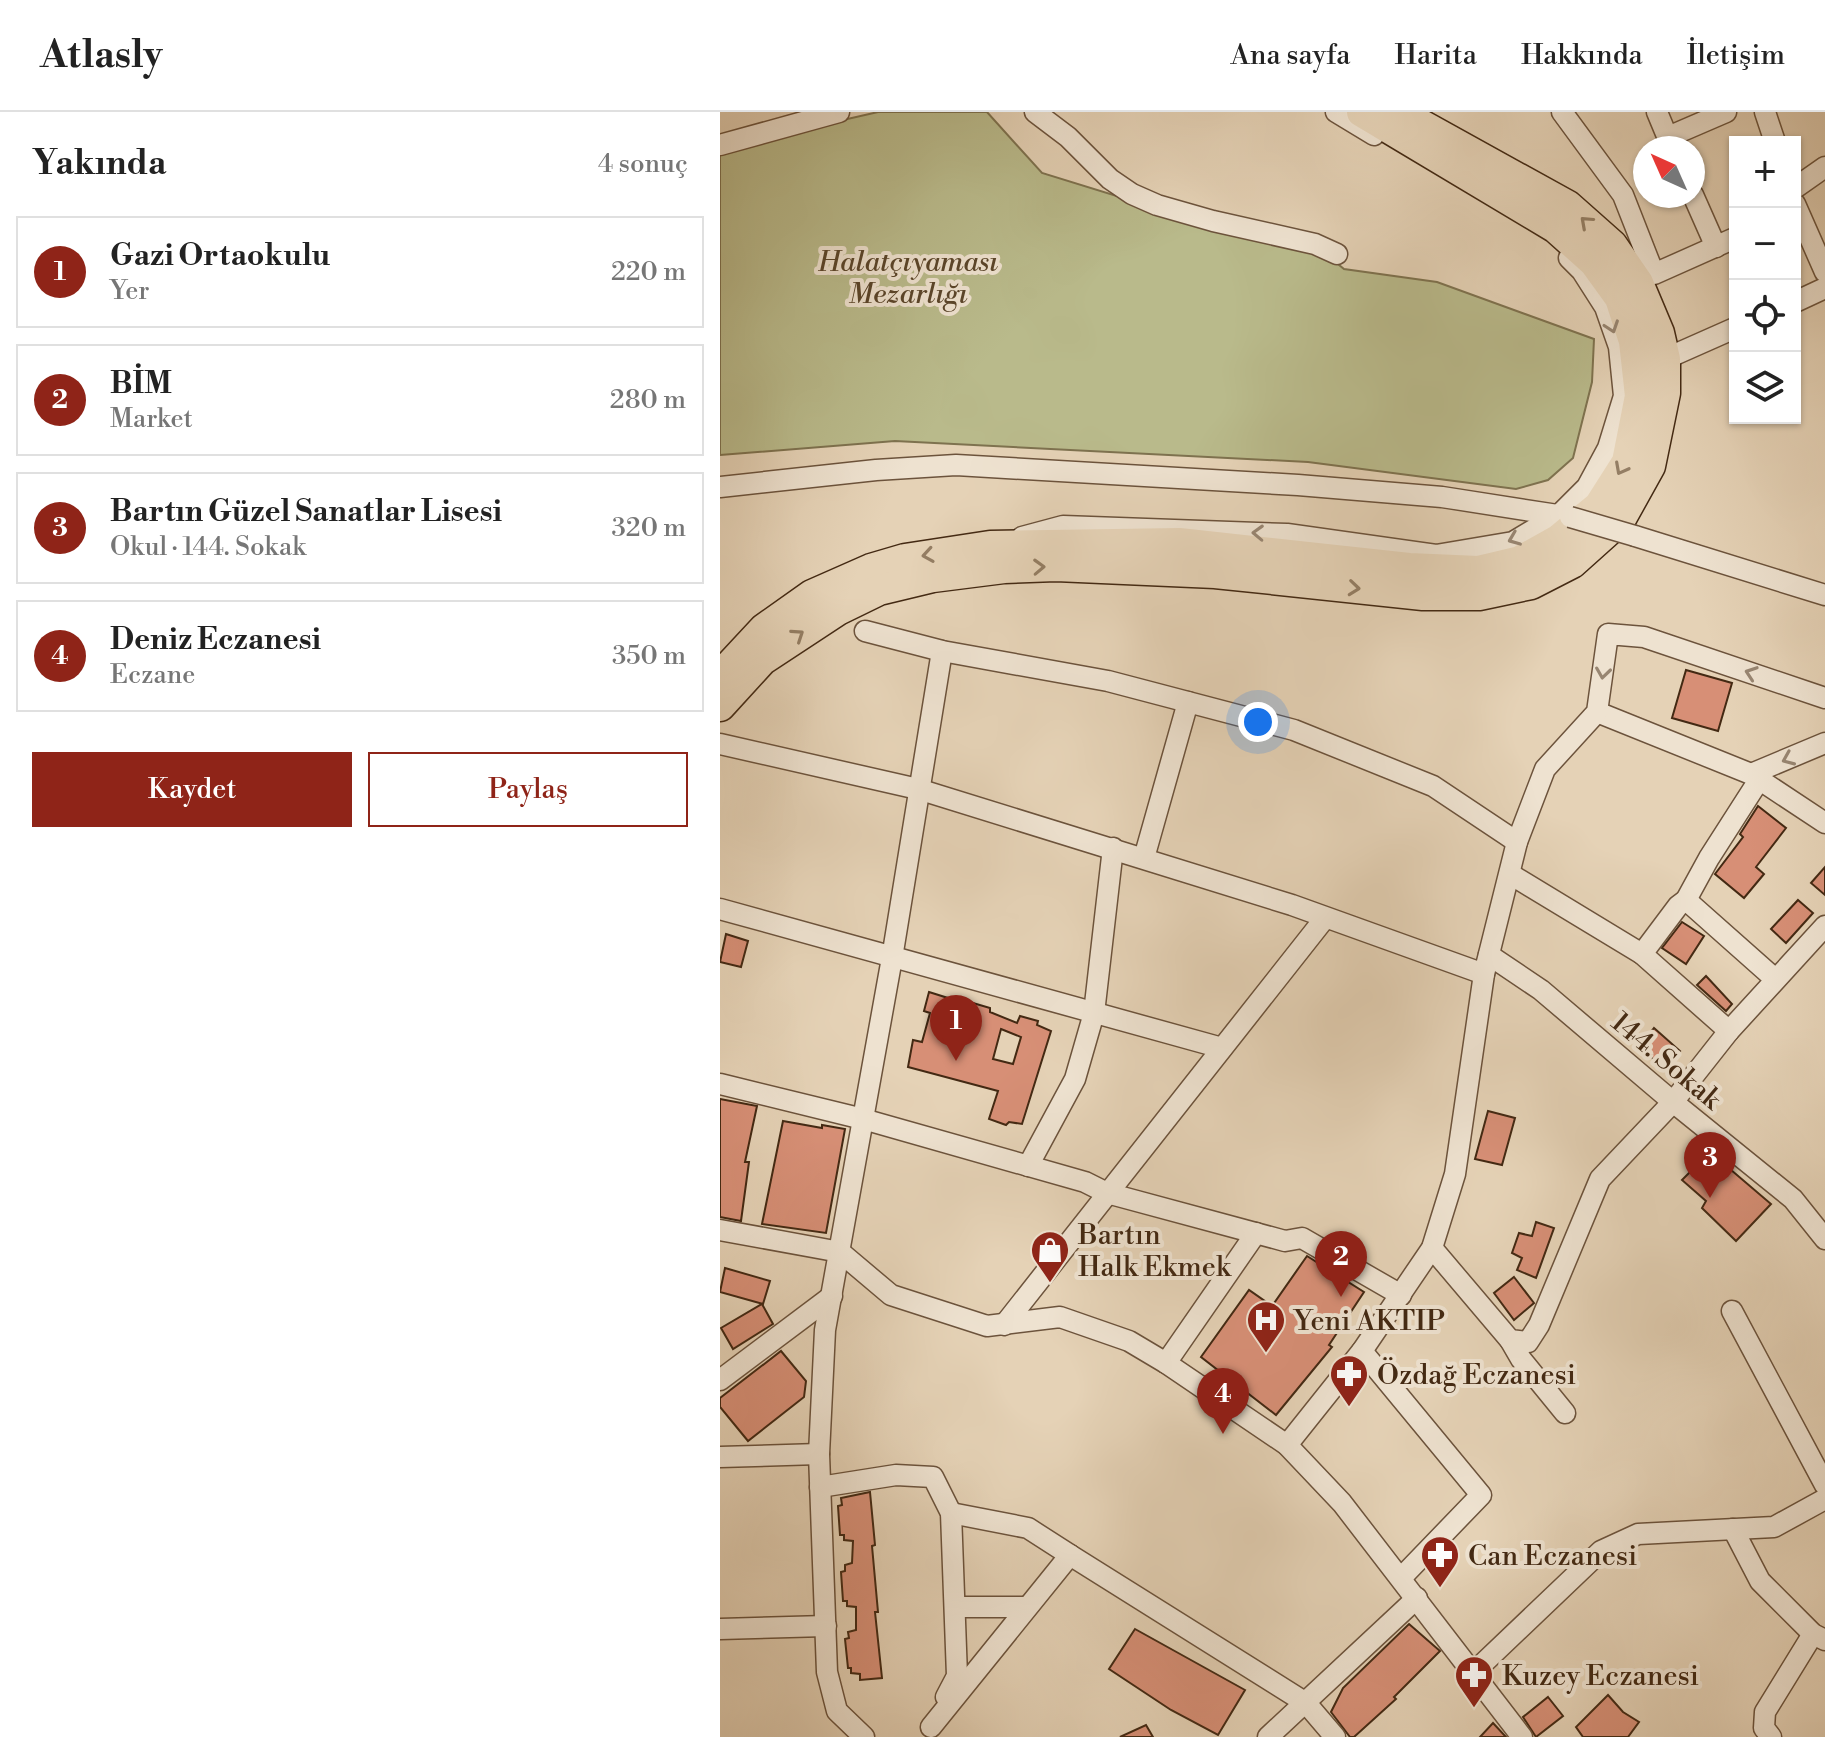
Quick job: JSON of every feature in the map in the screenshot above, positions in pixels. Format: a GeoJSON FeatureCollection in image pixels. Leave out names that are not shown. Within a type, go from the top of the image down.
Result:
{"type":"FeatureCollection","features":[{"type":"Feature","properties":{"kind":"highway"},"geometry":{"type":"LineString","coordinates":[[720,677],[764,629],[812,595],[871,569],[905,559],[983,547],[1179,543],[1409,568],[1478,571],[1520,561],[1558,540],[1599,506],[1627,462],[1640,396],[1634,341],[1620,298],[1594,262],[1556,228],[1362,112]]}},
{"type":"Feature","properties":{"kind":"highway"},"geometry":{"type":"LineString","coordinates":[[720,706],[762,660],[838,610],[879,590],[933,577],[1004,568],[1072,567],[1215,573],[1423,595],[1479,595],[1531,584],[1572,563],[1620,520],[1650,466],[1665,393],[1665,359],[1659,333],[1638,283],[1612,245],[1568,206],[1398,112]]}},
{"type":"Feature","properties":{"kind":"street"},"geometry":{"type":"LineString","coordinates":[[720,145],[839,112]]}},
{"type":"Feature","properties":{"kind":"street"},"geometry":{"type":"LineString","coordinates":[[1035,112],[1068,137],[1110,179],[1132,194],[1157,205],[1315,244],[1337,254]]}},
{"type":"Feature","properties":{"kind":"street"},"geometry":{"type":"LineString","coordinates":[[983,547],[1063,526],[1287,534],[1436,555],[1513,542],[1565,516],[1587,487],[1608,448],[1624,396],[1619,347],[1605,307],[1582,271],[1550,239],[1336,112]]}},
{"type":"Feature","properties":{"kind":"street"},"geometry":{"type":"LineString","coordinates":[[1562,112],[1623,195],[1654,274],[1729,241]]}},
{"type":"Feature","properties":{"kind":"street"},"geometry":{"type":"LineString","coordinates":[[1657,112],[1667,136]]}},
{"type":"Feature","properties":{"kind":"street"},"geometry":{"type":"LineString","coordinates":[[1681,136],[1726,112]]}},
{"type":"Feature","properties":{"kind":"street"},"geometry":{"type":"LineString","coordinates":[[1765,112],[1773,136]]}},
{"type":"Feature","properties":{"kind":"street"},"geometry":{"type":"LineString","coordinates":[[1801,184],[1825,167]]}},
{"type":"Feature","properties":{"kind":"street"},"geometry":{"type":"LineString","coordinates":[[1699,208],[1716,247]]}},
{"type":"Feature","properties":{"kind":"street"},"geometry":{"type":"LineString","coordinates":[[1801,220],[1825,272]]}},
{"type":"Feature","properties":{"kind":"street"},"geometry":{"type":"LineString","coordinates":[[1801,299],[1825,288]]}},
{"type":"Feature","properties":{"kind":"street"},"geometry":{"type":"LineString","coordinates":[[1665,359],[1729,331]]}},
{"type":"Feature","properties":{"kind":"street"},"geometry":{"type":"LineString","coordinates":[[720,487],[876,470],[956,465],[1298,485],[1442,497],[1565,516],[1825,595]]}},
{"type":"Feature","properties":{"kind":"street"},"geometry":{"type":"LineString","coordinates":[[865,631],[942,651],[1108,681],[1294,730],[1433,786],[1517,842]]}},
{"type":"Feature","properties":{"kind":"street"},"geometry":{"type":"LineString","coordinates":[[1287,1445],[1362,1351],[1432,1248],[1455,1174],[1486,965],[1517,842],[1545,769],[1597,712],[1608,634],[1644,637],[1825,698]]}},
{"type":"Feature","properties":{"kind":"street"},"geometry":{"type":"LineString","coordinates":[[864,1737],[837,1711],[827,1672],[819,1454],[825,1330],[892,958],[942,651]]}},
{"type":"Feature","properties":{"kind":"street"},"geometry":{"type":"LineString","coordinates":[[1144,858],[1188,702]]}},
{"type":"Feature","properties":{"kind":"street"},"geometry":{"type":"LineString","coordinates":[[1597,712],[1755,777],[1825,823]]}},
{"type":"Feature","properties":{"kind":"street"},"geometry":{"type":"LineString","coordinates":[[1642,954],[1678,906],[1686,900],[1755,777],[1825,743]]}},
{"type":"Feature","properties":{"kind":"street","name":"144. Sokak"},"geometry":{"type":"LineString","coordinates":[[720,744],[918,789],[1113,848],[1325,918],[1486,965],[1541,990],[1822,1226]]}},
{"type":"Feature","properties":{"kind":"street"},"geometry":{"type":"LineString","coordinates":[[1028,1166],[1075,1079],[1094,1013],[1113,848]]}},
{"type":"Feature","properties":{"kind":"street"},"geometry":{"type":"LineString","coordinates":[[1510,874],[1642,954],[1729,1031]]}},
{"type":"Feature","properties":{"kind":"street"},"geometry":{"type":"LineString","coordinates":[[1686,900],[1775,979]]}},
{"type":"Feature","properties":{"kind":"street"},"geometry":{"type":"LineString","coordinates":[[720,909],[1222,1048]]}},
{"type":"Feature","properties":{"kind":"street"},"geometry":{"type":"LineString","coordinates":[[1004,1325],[1325,918]]}},
{"type":"Feature","properties":{"kind":"street"},"geometry":{"type":"LineString","coordinates":[[1510,1340],[1528,1342],[1539,1325],[1600,1179],[1673,1102],[1729,1031],[1825,926]]}},
{"type":"Feature","properties":{"kind":"street"},"geometry":{"type":"LineString","coordinates":[[720,1084],[863,1119],[1085,1182],[1107,1193],[1285,1241],[1302,1238],[1401,1295]]}},
{"type":"Feature","properties":{"kind":"street"},"geometry":{"type":"LineString","coordinates":[[720,1230],[840,1252],[891,1295],[987,1326],[1060,1317],[1129,1341],[1166,1363],[1287,1445],[1342,1503],[1522,1737]]}},
{"type":"Feature","properties":{"kind":"street"},"geometry":{"type":"LineString","coordinates":[[1166,1363],[1256,1233]]}},
{"type":"Feature","properties":{"kind":"street"},"geometry":{"type":"LineString","coordinates":[[1432,1248],[1510,1340],[1521,1359],[1565,1413]]}},
{"type":"Feature","properties":{"kind":"street"},"geometry":{"type":"LineString","coordinates":[[720,1380],[832,1296]]}},
{"type":"Feature","properties":{"kind":"street"},"geometry":{"type":"LineString","coordinates":[[1732,1311],[1825,1485]]}},
{"type":"Feature","properties":{"kind":"street"},"geometry":{"type":"LineString","coordinates":[[1362,1351],[1481,1495],[1401,1578]]}},
{"type":"Feature","properties":{"kind":"street"},"geometry":{"type":"LineString","coordinates":[[720,1457],[819,1454]]}},
{"type":"Feature","properties":{"kind":"street"},"geometry":{"type":"LineString","coordinates":[[820,1487],[896,1475],[933,1477],[951,1513],[957,1607],[957,1676],[926,1732]]}},
{"type":"Feature","properties":{"kind":"street"},"geometry":{"type":"LineString","coordinates":[[1473,1673],[1601,1551],[1638,1534],[1774,1527],[1825,1499]]}},
{"type":"Feature","properties":{"kind":"street"},"geometry":{"type":"LineString","coordinates":[[951,1513],[1028,1528],[1306,1703],[1335,1737]]}},
{"type":"Feature","properties":{"kind":"street"},"geometry":{"type":"LineString","coordinates":[[1733,1529],[1760,1581],[1819,1637],[1765,1712],[1764,1728],[1771,1737]]}},
{"type":"Feature","properties":{"kind":"street"},"geometry":{"type":"LineString","coordinates":[[926,1732],[1070,1555]]}},
{"type":"Feature","properties":{"kind":"street"},"geometry":{"type":"LineString","coordinates":[[1268,1737],[1417,1598]]}},
{"type":"Feature","properties":{"kind":"street"},"geometry":{"type":"LineString","coordinates":[[957,1607],[1027,1607]]}},
{"type":"Feature","properties":{"kind":"street"},"geometry":{"type":"LineString","coordinates":[[720,1629],[826,1626]]}},
{"type":"Feature","properties":{"kind":"green space","name":"Halatçıyaması Mezarlığı"},"geometry":{"type":"Polygon","coordinates":[[[878,112],[987,112],[1042,173],[1204,223],[1321,250],[1344,269],[1437,282],[1594,339],[1592,382],[1573,458],[1548,480],[1516,489],[1308,462],[895,441],[720,455],[720,148],[878,112]]]}},
{"type":"Feature","properties":{"kind":"building"},"geometry":{"type":"Polygon","coordinates":[[[1686,670],[1732,683],[1718,731],[1672,718],[1686,670]]]}},
{"type":"Feature","properties":{"kind":"building"},"geometry":{"type":"Polygon","coordinates":[[[1758,806],[1786,828],[1756,867],[1764,874],[1744,898],[1715,874],[1743,837],[1740,834],[1758,806]]]}},
{"type":"Feature","properties":{"kind":"building"},"geometry":{"type":"Polygon","coordinates":[[[1825,867],[1825,895],[1811,883],[1825,867]]]}},
{"type":"Feature","properties":{"kind":"building"},"geometry":{"type":"Polygon","coordinates":[[[1798,900],[1813,913],[1786,943],[1771,929],[1798,900]]]}},
{"type":"Feature","properties":{"kind":"building"},"geometry":{"type":"Polygon","coordinates":[[[1682,922],[1704,936],[1686,964],[1662,948],[1682,922]]]}},
{"type":"Feature","properties":{"kind":"building"},"geometry":{"type":"Polygon","coordinates":[[[726,934],[748,941],[741,967],[720,962],[726,934]]]}},
{"type":"Feature","properties":{"kind":"building"},"geometry":{"type":"Polygon","coordinates":[[[1706,976],[1732,1004],[1726,1011],[1697,985],[1706,976]]]}},
{"type":"Feature","properties":{"kind":"building"},"geometry":{"type":"Polygon","coordinates":[[[929,992],[948,998],[947,1002],[971,1009],[973,1003],[990,1008],[990,1012],[1017,1023],[1020,1016],[1038,1021],[1037,1025],[1051,1031],[1022,1124],[1009,1122],[1006,1125],[989,1119],[998,1091],[908,1067],[913,1040],[922,1042],[930,1013],[924,1011],[929,992]],[[1001,1029],[993,1059],[1013,1064],[1021,1037],[1001,1029]]]}},
{"type":"Feature","properties":{"kind":"building"},"geometry":{"type":"Polygon","coordinates":[[[1654,1028],[1680,1051],[1665,1069],[1639,1047],[1654,1028]]]}},
{"type":"Feature","properties":{"kind":"building"},"geometry":{"type":"Polygon","coordinates":[[[720,1099],[757,1106],[745,1162],[749,1162],[741,1221],[720,1217],[720,1099]]]}},
{"type":"Feature","properties":{"kind":"building"},"geometry":{"type":"Polygon","coordinates":[[[1488,1111],[1515,1118],[1502,1165],[1475,1159],[1488,1111]]]}},
{"type":"Feature","properties":{"kind":"building"},"geometry":{"type":"Polygon","coordinates":[[[783,1121],[845,1129],[826,1233],[762,1224],[783,1121]]]}},
{"type":"Feature","properties":{"kind":"building"},"geometry":{"type":"Polygon","coordinates":[[[1710,1152],[1771,1204],[1736,1241],[1702,1208],[1706,1201],[1682,1180],[1710,1152]]]}},
{"type":"Feature","properties":{"kind":"building"},"geometry":{"type":"Polygon","coordinates":[[[1536,1222],[1554,1228],[1536,1278],[1517,1270],[1522,1258],[1512,1253],[1519,1233],[1532,1236],[1536,1222]]]}},
{"type":"Feature","properties":{"kind":"building"},"geometry":{"type":"Polygon","coordinates":[[[1307,1256],[1364,1292],[1329,1345],[1332,1347],[1276,1415],[1201,1357],[1249,1290],[1272,1306],[1307,1256]]]}},
{"type":"Feature","properties":{"kind":"building"},"geometry":{"type":"Polygon","coordinates":[[[725,1268],[770,1281],[763,1304],[720,1292],[725,1268]]]}},
{"type":"Feature","properties":{"kind":"building"},"geometry":{"type":"Polygon","coordinates":[[[1514,1277],[1534,1303],[1514,1320],[1494,1293],[1514,1277]]]}},
{"type":"Feature","properties":{"kind":"building"},"geometry":{"type":"Polygon","coordinates":[[[762,1304],[773,1324],[733,1349],[721,1328],[762,1304]]]}},
{"type":"Feature","properties":{"kind":"building"},"geometry":{"type":"Polygon","coordinates":[[[781,1351],[806,1381],[804,1397],[748,1441],[720,1407],[720,1398],[781,1351]]]}},
{"type":"Feature","properties":{"kind":"building"},"geometry":{"type":"Polygon","coordinates":[[[870,1492],[878,1612],[875,1612],[882,1678],[860,1680],[860,1674],[851,1673],[851,1668],[848,1668],[845,1639],[849,1638],[848,1632],[856,1630],[856,1607],[847,1606],[847,1601],[843,1601],[841,1572],[845,1571],[845,1565],[852,1563],[853,1541],[844,1540],[844,1535],[840,1535],[838,1506],[842,1505],[841,1498],[870,1492]]]}},
{"type":"Feature","properties":{"kind":"building"},"geometry":{"type":"Polygon","coordinates":[[[1409,1624],[1440,1651],[1394,1697],[1396,1699],[1354,1737],[1350,1737],[1331,1712],[1343,1688],[1409,1624]]]}},
{"type":"Feature","properties":{"kind":"building"},"geometry":{"type":"Polygon","coordinates":[[[1135,1629],[1245,1690],[1218,1735],[1171,1710],[1109,1669],[1135,1629]]]}},
{"type":"Feature","properties":{"kind":"building"},"geometry":{"type":"Polygon","coordinates":[[[1608,1695],[1623,1712],[1639,1722],[1628,1737],[1583,1737],[1576,1727],[1608,1695]]]}},
{"type":"Feature","properties":{"kind":"building"},"geometry":{"type":"Polygon","coordinates":[[[1548,1697],[1563,1716],[1536,1737],[1523,1717],[1548,1697]]]}},
{"type":"Feature","properties":{"kind":"building"},"geometry":{"type":"Polygon","coordinates":[[[1493,1723],[1506,1737],[1480,1737],[1493,1723]]]}},
{"type":"Feature","properties":{"kind":"building"},"geometry":{"type":"Polygon","coordinates":[[[1146,1725],[1153,1737],[1120,1737],[1146,1725]]]}},
{"type":"Feature","properties":{"kind":"place","name":"Gazi Ortaokulu"},"geometry":{"type":"Point","coordinates":[956,1061]}},
{"type":"Feature","properties":{"kind":"place","name":"Bartın Güzel Sanatlar Lisesi"},"geometry":{"type":"Point","coordinates":[1710,1198]}},
{"type":"Feature","properties":{"kind":"place","name":"Bartın Halk Ekmek"},"geometry":{"type":"Point","coordinates":[1050,1284]}},
{"type":"Feature","properties":{"kind":"place","name":"BİM"},"geometry":{"type":"Point","coordinates":[1341,1297]}},
{"type":"Feature","properties":{"kind":"place","name":"Yeni AKTIP"},"geometry":{"type":"Point","coordinates":[1266,1354]}},
{"type":"Feature","properties":{"kind":"place","name":"Özdağ Eczanesi"},"geometry":{"type":"Point","coordinates":[1349,1408]}},
{"type":"Feature","properties":{"kind":"place","name":"Deniz Eczanesi"},"geometry":{"type":"Point","coordinates":[1223,1434]}},
{"type":"Feature","properties":{"kind":"place","name":"Can Eczanesi"},"geometry":{"type":"Point","coordinates":[1440,1589]}},
{"type":"Feature","properties":{"kind":"place","name":"Kuzey Eczanesi"},"geometry":{"type":"Point","coordinates":[1474,1709]}}]}
